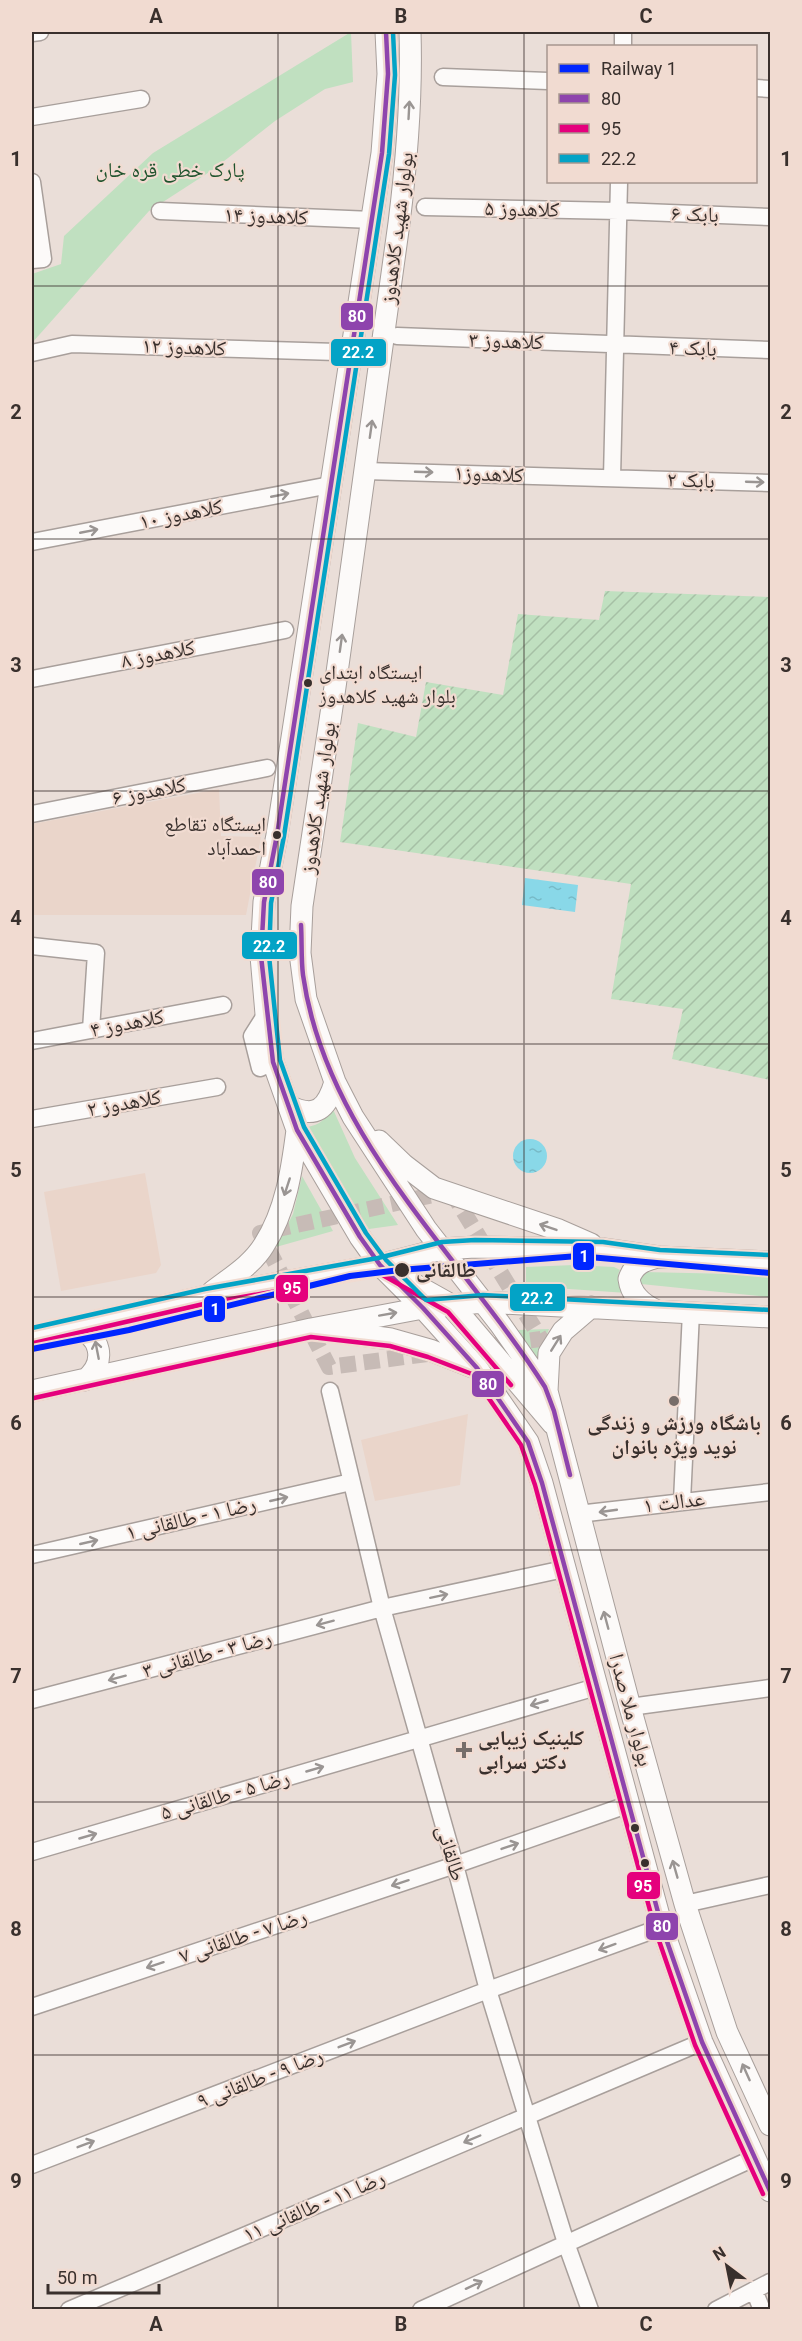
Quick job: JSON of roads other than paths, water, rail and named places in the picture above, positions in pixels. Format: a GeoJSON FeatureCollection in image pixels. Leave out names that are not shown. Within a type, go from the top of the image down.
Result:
{"type":"FeatureCollection","features":[{"type":"Feature","properties":{"kind":"main road","name":"بولوار شهید کلاهدوز"},"geometry":{"type":"LineString","coordinates":[[386,32],[388,74],[382,153],[277,835],[264,902],[261,956],[273,1062],[297,1130],[360,1237],[380,1265],[423,1308]]}},
{"type":"Feature","properties":{"kind":"main road","name":"بولوار شهید کلاهدوز"},"geometry":{"type":"LineString","coordinates":[[410,32],[411,75],[407,156],[365,471],[302,906],[300,953],[306,999],[334,1082],[353,1117],[426,1229],[483,1302]]}},
{"type":"Feature","properties":{"kind":"main road"},"geometry":{"type":"LineString","coordinates":[[289,1106],[302,1112],[314,1112],[324,1106],[331,1095],[334,1082]]}},
{"type":"Feature","properties":{"kind":"main road"},"geometry":{"type":"LineString","coordinates":[[353,1117],[404,1165],[434,1188],[559,1230],[603,1249]]}},
{"type":"Feature","properties":{"kind":"main road"},"geometry":{"type":"LineString","coordinates":[[207,1296],[249,1263],[264,1246],[277,1218],[291,1176],[297,1130]]}},
{"type":"Feature","properties":{"kind":"main road"},"geometry":{"type":"LineString","coordinates":[[32,1336],[207,1296],[380,1265],[442,1249],[475,1247],[603,1249],[659,1257],[771,1262]]}},
{"type":"Feature","properties":{"kind":"main road"},"geometry":{"type":"LineString","coordinates":[[655,1310],[647,1306],[634,1293],[629,1279],[635,1266],[647,1259],[659,1257]]}},
{"type":"Feature","properties":{"kind":"main road"},"geometry":{"type":"LineString","coordinates":[[380,1265],[453,1306],[559,1431]]}},
{"type":"Feature","properties":{"kind":"main road"},"geometry":{"type":"LineString","coordinates":[[32,1391],[311,1329],[423,1308],[483,1302],[771,1317]]}},
{"type":"Feature","properties":{"kind":"main road","name":"بولوار ملا صدرا"},"geometry":{"type":"LineString","coordinates":[[483,1302],[547,1391],[559,1431],[578,1515],[685,1904],[727,2032],[764,2097],[771,2125]]}},
{"type":"Feature","properties":{"kind":"main road"},"geometry":{"type":"LineString","coordinates":[[547,1391],[549,1353],[563,1331],[591,1307]]}},
{"type":"Feature","properties":{"kind":"main road","name":"بولوار ملا صدرا"},"geometry":{"type":"LineString","coordinates":[[423,1308],[477,1368],[528,1442],[542,1483],[627,1805],[662,1927],[702,2042],[771,2191]]}},
{"type":"Feature","properties":{"kind":"main road"},"geometry":{"type":"LineString","coordinates":[[74,1328],[90,1334],[99,1350],[97,1367],[85,1380]]}},
{"type":"Feature","properties":{"kind":"main road"},"geometry":{"type":"LineString","coordinates":[[311,1329],[392,1339],[430,1350],[477,1368]]}},
{"type":"Feature","properties":{"kind":"main road"},"geometry":{"type":"LineString","coordinates":[[528,1442],[537,1430],[544,1427],[559,1431]]}},
{"type":"Feature","properties":{"kind":"street"},"geometry":{"type":"LineString","coordinates":[[32,33],[40,32]]}},
{"type":"Feature","properties":{"kind":"street"},"geometry":{"type":"LineString","coordinates":[[443,77],[547,81]]}},
{"type":"Feature","properties":{"kind":"street"},"geometry":{"type":"LineString","coordinates":[[32,117],[141,99]]}},
{"type":"Feature","properties":{"kind":"street"},"geometry":{"type":"LineString","coordinates":[[32,182],[37,260]]}},
{"type":"Feature","properties":{"kind":"street"},"geometry":{"type":"LineString","coordinates":[[612,478],[619,183]]}},
{"type":"Feature","properties":{"kind":"street","name":"کلاهدوز ۵"},"geometry":{"type":"LineString","coordinates":[[425,207],[619,211]]}},
{"type":"Feature","properties":{"kind":"street","name":"کلاهدوز ۱۴"},"geometry":{"type":"LineString","coordinates":[[160,211],[372,220]]}},
{"type":"Feature","properties":{"kind":"street","name":"بابک ۶"},"geometry":{"type":"LineString","coordinates":[[619,211],[771,217]]}},
{"type":"Feature","properties":{"kind":"street","name":"کلاهدوز ۳"},"geometry":{"type":"LineString","coordinates":[[397,336],[615,346]]}},
{"type":"Feature","properties":{"kind":"street","name":"کلاهدوز ۱۲"},"geometry":{"type":"LineString","coordinates":[[32,353],[72,344],[337,352]]}},
{"type":"Feature","properties":{"kind":"street","name":"بابک ۴"},"geometry":{"type":"LineString","coordinates":[[615,346],[771,350]]}},
{"type":"Feature","properties":{"kind":"street","name":"کلاهدوز۱"},"geometry":{"type":"LineString","coordinates":[[365,471],[612,478]]}},
{"type":"Feature","properties":{"kind":"street","name":"بابک ۲"},"geometry":{"type":"LineString","coordinates":[[612,478],[771,483]]}},
{"type":"Feature","properties":{"kind":"street","name":"کلاهدوز ۱۰"},"geometry":{"type":"LineString","coordinates":[[32,542],[330,485]]}},
{"type":"Feature","properties":{"kind":"street","name":"کلاهدوز ۸"},"geometry":{"type":"LineString","coordinates":[[32,679],[285,630]]}},
{"type":"Feature","properties":{"kind":"street","name":"کلاهدوز ۶"},"geometry":{"type":"LineString","coordinates":[[32,814],[267,768]]}},
{"type":"Feature","properties":{"kind":"street"},"geometry":{"type":"LineString","coordinates":[[32,946],[96,953],[91,1030]]}},
{"type":"Feature","properties":{"kind":"street","name":"کلاهدوز ۴"},"geometry":{"type":"LineString","coordinates":[[32,1041],[223,1005]]}},
{"type":"Feature","properties":{"kind":"street","name":"کلاهدوز ۲"},"geometry":{"type":"LineString","coordinates":[[32,1119],[217,1087]]}},
{"type":"Feature","properties":{"kind":"street"},"geometry":{"type":"LineString","coordinates":[[682,1501],[691,1312]]}},
{"type":"Feature","properties":{"kind":"street","name":"طالقانی"},"geometry":{"type":"LineString","coordinates":[[330,1391],[382,1608],[488,1990],[566,2242],[590,2310]]}},
{"type":"Feature","properties":{"kind":"street","name":"رضا ۱ - طالقانی ۱"},"geometry":{"type":"LineString","coordinates":[[32,1555],[351,1482]]}},
{"type":"Feature","properties":{"kind":"street","name":"عدالت ۱"},"geometry":{"type":"LineString","coordinates":[[578,1515],[771,1492]]}},
{"type":"Feature","properties":{"kind":"street","name":"رضا ۳ - طالقانی ۳"},"geometry":{"type":"LineString","coordinates":[[32,1700],[382,1608],[564,1569]]}},
{"type":"Feature","properties":{"kind":"street","name":"رضا ۵ - طالقانی ۵"},"geometry":{"type":"LineString","coordinates":[[32,1852],[596,1687]]}},
{"type":"Feature","properties":{"kind":"street"},"geometry":{"type":"LineString","coordinates":[[630,1707],[771,1688]]}},
{"type":"Feature","properties":{"kind":"street","name":"رضا ۷ - طالقانی ۷"},"geometry":{"type":"LineString","coordinates":[[32,2007],[627,1805]]}},
{"type":"Feature","properties":{"kind":"street"},"geometry":{"type":"LineString","coordinates":[[685,1904],[771,1885]]}},
{"type":"Feature","properties":{"kind":"street","name":"رضا ۹ - طالقانی ۹"},"geometry":{"type":"LineString","coordinates":[[32,2165],[488,1990],[662,1927]]}},
{"type":"Feature","properties":{"kind":"street","name":"رضا ۱۱ - طالقانی ۱۱"},"geometry":{"type":"LineString","coordinates":[[69,2310],[702,2042]]}},
{"type":"Feature","properties":{"kind":"street"},"geometry":{"type":"LineString","coordinates":[[421,2310],[754,2158]]}},
{"type":"Feature","properties":{"kind":"street"},"geometry":{"type":"LineString","coordinates":[[716,2310],[771,2282]]}},
{"type":"Feature","properties":{"kind":"street"},"geometry":{"type":"LineString","coordinates":[[754,2290],[762,2310]]}},
{"type":"Feature","properties":{"kind":"water"},"geometry":{"type":"Polygon","coordinates":[[[525,878],[578,885],[575,912],[522,905],[525,878]]]}},
{"type":"Feature","properties":{"kind":"water"},"geometry":{"type":"Polygon","coordinates":[[[530,1139],[542,1144],[547,1156],[542,1168],[530,1173],[518,1168],[513,1156],[518,1144],[530,1139]]]}},
{"type":"Feature","properties":{"kind":"tunnel"},"geometry":{"type":"LineString","coordinates":[[451,1191],[541,1339],[329,1367],[260,1233],[451,1191]]}},
{"type":"Feature","properties":{"kind":"rail line","name":"1"},"geometry":{"type":"LineString","coordinates":[[32,1349],[129,1330],[350,1276],[400,1270],[578,1256],[770,1273]]}},
{"type":"Feature","properties":{"kind":"place","name":"ایستگاه ابتدای بلوار شهید کلاهدوز"},"geometry":{"type":"Point","coordinates":[308,683]}},
{"type":"Feature","properties":{"kind":"place","name":"ایستگاه تقاطع احمدآباد"},"geometry":{"type":"Point","coordinates":[277,835]}},
{"type":"Feature","properties":{"kind":"place","name":"طالقانی"},"geometry":{"type":"Point","coordinates":[402,1270]}},
{"type":"Feature","properties":{"kind":"place","name":"باشگاه ورزش و زندگی نوید ویژه بانوان"},"geometry":{"type":"Point","coordinates":[674,1401]}},
{"type":"Feature","properties":{"kind":"place","name":"کلینیک زیبایی دکتر سرابی"},"geometry":{"type":"Point","coordinates":[464,1750]}},
{"type":"Feature","properties":{"kind":"park label","name":"پارک خطی قره خان"},"geometry":{"type":"Point","coordinates":[170,170]}}]}
